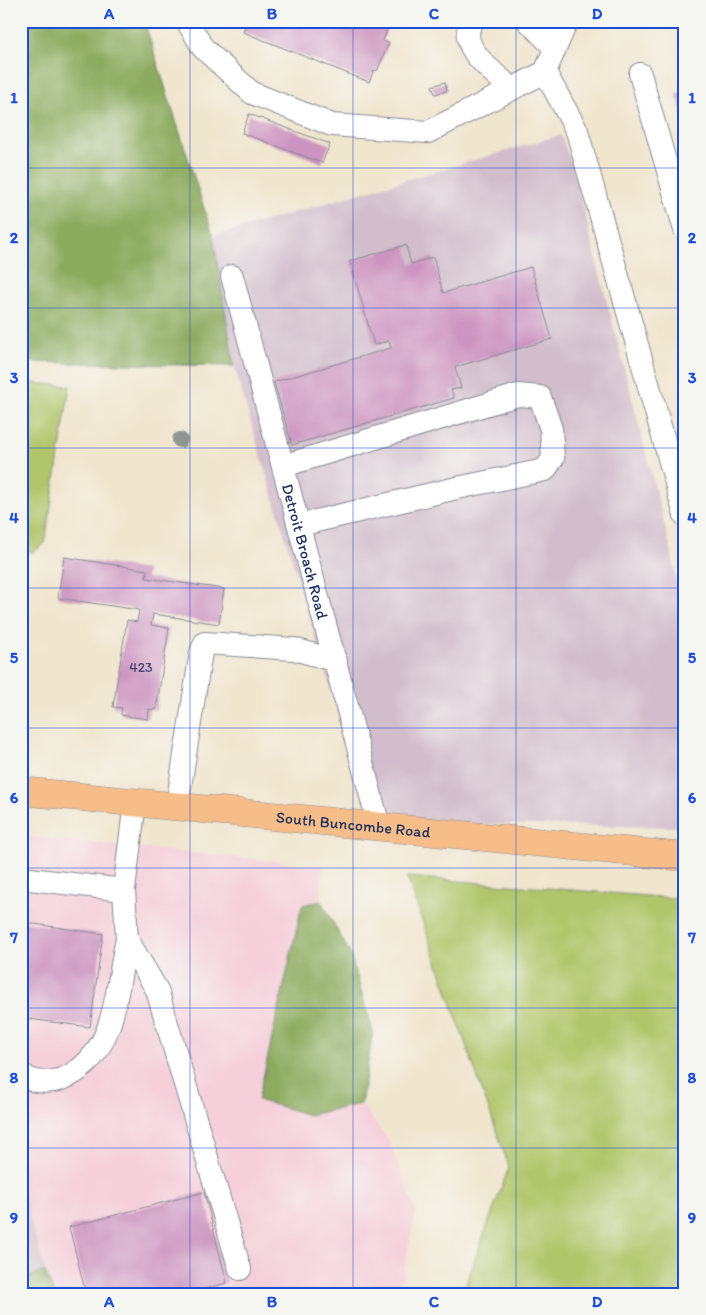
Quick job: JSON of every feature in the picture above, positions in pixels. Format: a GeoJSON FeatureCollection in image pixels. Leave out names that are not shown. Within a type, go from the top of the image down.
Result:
{"type":"FeatureCollection","features":[{"type":"Feature","properties":{"kind":"main road","name":"South Buncombe Road"},"geometry":{"type":"LineString","coordinates":[[21,791],[685,857]]}},
{"type":"Feature","properties":{"kind":"street"},"geometry":{"type":"LineString","coordinates":[[187,21],[203,48],[252,93],[332,125],[428,132],[545,72],[568,21]]}},
{"type":"Feature","properties":{"kind":"street"},"geometry":{"type":"LineString","coordinates":[[473,21],[470,25],[468,41],[475,55],[512,89]]}},
{"type":"Feature","properties":{"kind":"street"},"geometry":{"type":"LineString","coordinates":[[528,21],[556,48]]}},
{"type":"Feature","properties":{"kind":"street"},"geometry":{"type":"LineString","coordinates":[[545,72],[577,131],[685,515]]}},
{"type":"Feature","properties":{"kind":"street"},"geometry":{"type":"LineString","coordinates":[[640,74],[681,205],[685,230]]}},
{"type":"Feature","properties":{"kind":"street","name":"Detroit Broach Road"},"geometry":{"type":"LineString","coordinates":[[232,276],[379,826]]}},
{"type":"Feature","properties":{"kind":"street"},"geometry":{"type":"LineString","coordinates":[[283,466],[518,395],[540,397],[552,429],[553,458],[545,470],[457,488],[299,526]]}},
{"type":"Feature","properties":{"kind":"street"},"geometry":{"type":"LineString","coordinates":[[176,806],[201,652],[205,642],[294,649],[336,661]]}},
{"type":"Feature","properties":{"kind":"street"},"geometry":{"type":"LineString","coordinates":[[21,1073],[27,1079],[43,1082],[62,1080],[81,1068],[96,1053],[108,1030],[127,939],[124,890],[135,802]]}},
{"type":"Feature","properties":{"kind":"street"},"geometry":{"type":"LineString","coordinates":[[21,878],[124,890]]}},
{"type":"Feature","properties":{"kind":"street"},"geometry":{"type":"LineString","coordinates":[[127,939],[157,990],[240,1269]]}},
{"type":"Feature","properties":{"kind":"shaded area"},"geometry":{"type":"Polygon","coordinates":[[[561,135],[572,165],[672,554],[685,642],[685,827],[371,823],[234,366],[213,236],[561,135]]]}},
{"type":"Feature","properties":{"kind":"shaded area"},"geometry":{"type":"Polygon","coordinates":[[[21,836],[323,866],[321,901],[302,905],[258,1100],[309,1115],[361,1104],[389,1141],[416,1211],[399,1294],[54,1294],[45,1271],[21,1186],[21,836]]]}},
{"type":"Feature","properties":{"kind":"shaded area"},"geometry":{"type":"Polygon","coordinates":[[[21,1186],[45,1271],[21,1280],[21,1186]]]}},
{"type":"Feature","properties":{"kind":"green space"},"geometry":{"type":"Polygon","coordinates":[[[21,21],[144,21],[213,236],[234,366],[21,362],[21,21]]]}},
{"type":"Feature","properties":{"kind":"green space"},"geometry":{"type":"Polygon","coordinates":[[[21,382],[70,386],[45,543],[33,552],[21,550],[21,382]]]}},
{"type":"Feature","properties":{"kind":"green space"},"geometry":{"type":"Polygon","coordinates":[[[407,877],[685,899],[685,1294],[462,1294],[509,1167],[407,877]]]}},
{"type":"Feature","properties":{"kind":"green space"},"geometry":{"type":"Polygon","coordinates":[[[321,901],[350,953],[373,1032],[361,1104],[309,1115],[258,1100],[302,905],[321,901]]]}},
{"type":"Feature","properties":{"kind":"green space"},"geometry":{"type":"Polygon","coordinates":[[[45,1271],[54,1294],[21,1294],[21,1280],[45,1271]]]}},
{"type":"Feature","properties":{"kind":"building"},"geometry":{"type":"Polygon","coordinates":[[[247,21],[374,21],[388,27],[383,41],[389,43],[377,71],[374,70],[369,82],[243,32],[247,21]]]}},
{"type":"Feature","properties":{"kind":"building"},"geometry":{"type":"Polygon","coordinates":[[[685,25],[685,41],[681,42],[677,26],[685,25]]]}},
{"type":"Feature","properties":{"kind":"building"},"geometry":{"type":"Polygon","coordinates":[[[445,82],[447,91],[435,94],[432,86],[445,82]]]}},
{"type":"Feature","properties":{"kind":"building"},"geometry":{"type":"Polygon","coordinates":[[[685,85],[684,121],[676,93],[683,92],[681,86],[685,85]]]}},
{"type":"Feature","properties":{"kind":"building"},"geometry":{"type":"Polygon","coordinates":[[[249,114],[330,144],[322,163],[242,133],[249,114]]]}},
{"type":"Feature","properties":{"kind":"building"},"geometry":{"type":"Polygon","coordinates":[[[406,245],[411,264],[433,257],[443,293],[531,267],[552,339],[455,367],[461,388],[451,390],[454,398],[292,445],[274,382],[391,348],[389,341],[374,345],[350,261],[406,245]]]}},
{"type":"Feature","properties":{"kind":"building"},"geometry":{"type":"Polygon","coordinates":[[[64,557],[147,570],[146,578],[224,589],[219,624],[153,614],[151,625],[169,628],[156,710],[149,709],[148,719],[121,715],[122,708],[113,707],[127,620],[137,622],[139,610],[58,598],[64,557]]]}},
{"type":"Feature","properties":{"kind":"building"},"geometry":{"type":"Polygon","coordinates":[[[21,922],[103,934],[90,1027],[21,1018],[21,922]]]}},
{"type":"Feature","properties":{"kind":"building"},"geometry":{"type":"Polygon","coordinates":[[[204,1192],[227,1283],[186,1294],[86,1294],[69,1227],[204,1192]]]}}]}
